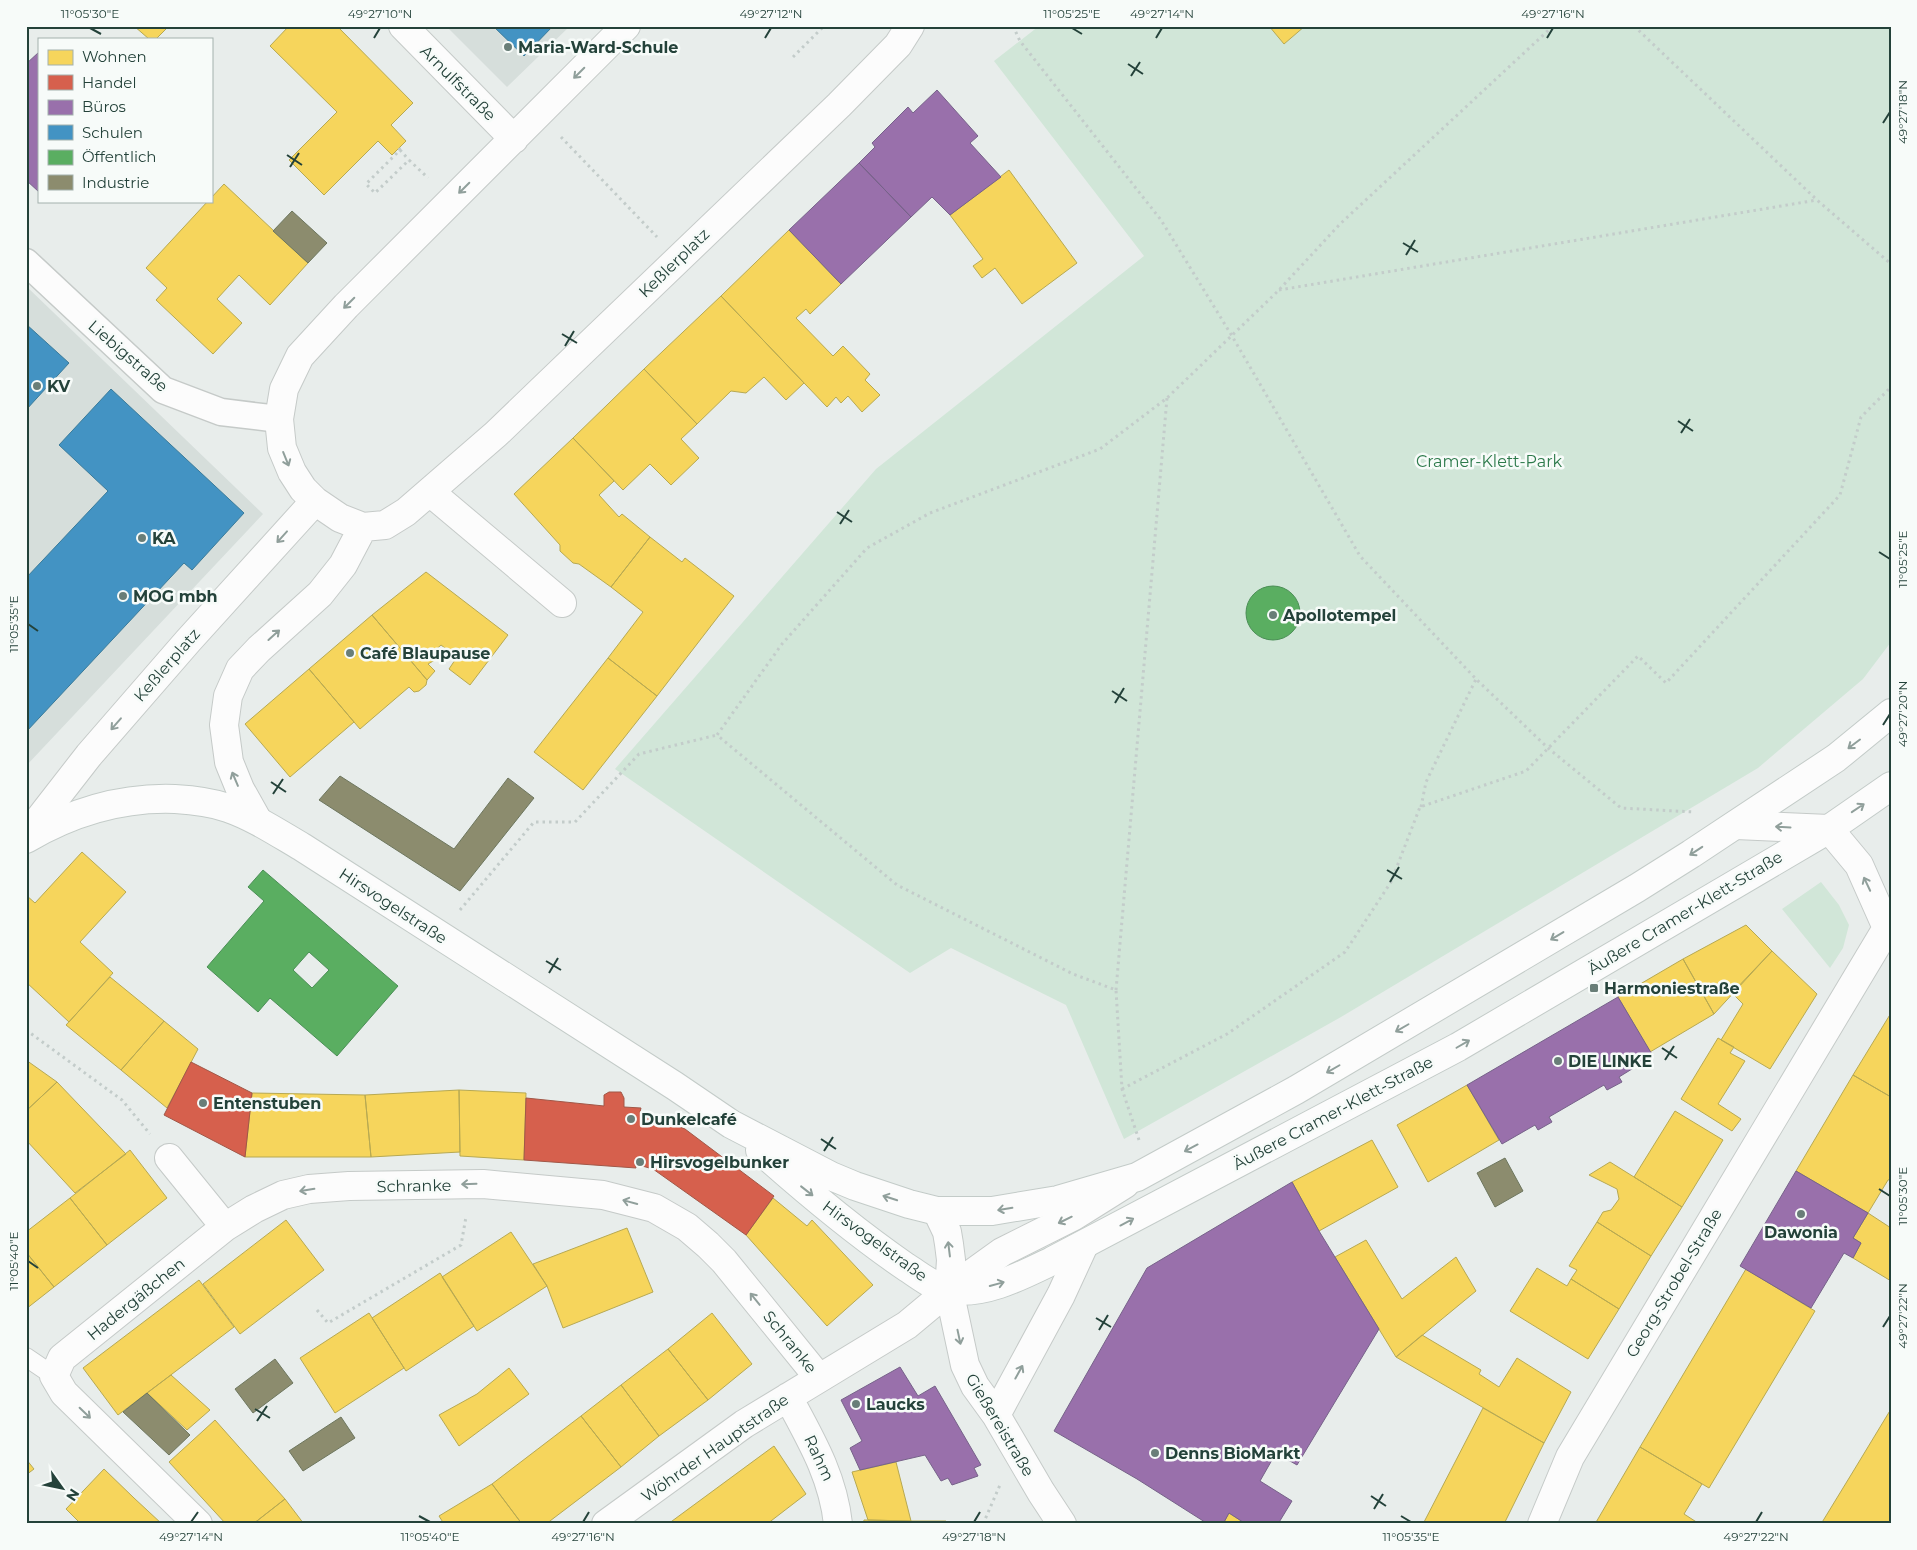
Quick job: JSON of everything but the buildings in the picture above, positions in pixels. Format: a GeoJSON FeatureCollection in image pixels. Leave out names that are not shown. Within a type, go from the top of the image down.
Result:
{"type":"FeatureCollection","features":[{"type":"Feature","properties":{"kind":"street","name":"Arnulfstraße"},"geometry":{"type":"LineString","coordinates":[[403,26],[514,139]]}},
{"type":"Feature","properties":{"kind":"street","name":"Keßlerplatz"},"geometry":{"type":"LineString","coordinates":[[626,26],[346,306],[300,356],[284,389],[279,419],[282,448],[292,472],[302,489],[314,501],[340,518],[363,527],[386,525],[406,512],[430,492],[496,434],[877,68],[898,45],[910,26]]}},
{"type":"Feature","properties":{"kind":"street","name":"Liebigstraße"},"geometry":{"type":"LineString","coordinates":[[26,262],[162,390],[221,412],[279,419]]}},
{"type":"Feature","properties":{"kind":"street"},"geometry":{"type":"LineString","coordinates":[[430,492],[562,603]]}},
{"type":"Feature","properties":{"kind":"street","name":"Keßlerplatz"},"geometry":{"type":"LineString","coordinates":[[26,838],[90,755],[182,648],[314,501]]}},
{"type":"Feature","properties":{"kind":"street"},"geometry":{"type":"LineString","coordinates":[[258,821],[240,790],[229,762],[224,725],[228,696],[240,669],[259,648],[320,594],[343,565],[363,527]]}},
{"type":"Feature","properties":{"kind":"street"},"geometry":{"type":"LineString","coordinates":[[949,1290],[1002,1252],[1074,1216],[1143,1174],[1289,1095],[1629,893],[1727,831],[1836,758],[1891,713]]}},
{"type":"Feature","properties":{"kind":"street","name":"Äußere Cramer-Klett-Straße"},"geometry":{"type":"LineString","coordinates":[[949,1290],[966,1290],[1003,1283],[1052,1261],[1458,1047],[1829,829],[1891,786]]}},
{"type":"Feature","properties":{"kind":"street","name":"Hirsvogelstraße"},"geometry":{"type":"LineString","coordinates":[[26,838],[63,819],[86,811],[108,804],[149,798],[204,802],[226,808],[258,821],[675,1086],[731,1124],[831,1176],[909,1204],[937,1210],[947,1232],[949,1244],[951,1260],[949,1290],[933,1284],[888,1255],[795,1182],[731,1124]]}},
{"type":"Feature","properties":{"kind":"street"},"geometry":{"type":"LineString","coordinates":[[1727,831],[1829,829],[1858,865],[1889,929]]}},
{"type":"Feature","properties":{"kind":"street","name":"Georg-Strobel-Straße"},"geometry":{"type":"LineString","coordinates":[[1542,1524],[1570,1457],[1889,929]]}},
{"type":"Feature","properties":{"kind":"street"},"geometry":{"type":"LineString","coordinates":[[170,1158],[225,1227]]}},
{"type":"Feature","properties":{"kind":"street"},"geometry":{"type":"LineString","coordinates":[[937,1210],[992,1211],[1058,1200],[1143,1174]]}},
{"type":"Feature","properties":{"kind":"street","name":"Schranke"},"geometry":{"type":"LineString","coordinates":[[225,1227],[282,1195],[309,1189],[349,1186],[472,1184],[603,1195],[654,1208],[687,1227],[724,1260],[819,1378]]}},
{"type":"Feature","properties":{"kind":"street","name":"Hadergäßchen"},"geometry":{"type":"LineString","coordinates":[[54,1376],[62,1358],[225,1227]]}},
{"type":"Feature","properties":{"kind":"street"},"geometry":{"type":"LineString","coordinates":[[996,1415],[1061,1295],[1084,1245]]}},
{"type":"Feature","properties":{"kind":"street","name":"Wöhrder Hauptstraße"},"geometry":{"type":"LineString","coordinates":[[606,1524],[744,1424],[907,1325],[949,1290]]}},
{"type":"Feature","properties":{"kind":"street","name":"Gießereistraße"},"geometry":{"type":"LineString","coordinates":[[949,1290],[965,1365],[975,1386],[996,1415],[1062,1524]]}},
{"type":"Feature","properties":{"kind":"street"},"geometry":{"type":"LineString","coordinates":[[54,1376],[64,1393],[198,1524]]}},
{"type":"Feature","properties":{"kind":"street","name":"Rahm"},"geometry":{"type":"LineString","coordinates":[[788,1397],[826,1472],[832,1488],[838,1524]]}},
{"type":"Feature","properties":{"kind":"lane"},"geometry":{"type":"LineString","coordinates":[[26,1357],[54,1376]]}},
{"type":"Feature","properties":{"kind":"path"},"geometry":{"type":"LineString","coordinates":[[793,57],[824,26]]}},
{"type":"Feature","properties":{"kind":"path"},"geometry":{"type":"LineString","coordinates":[[1013,26],[1020,40],[1161,220],[1232,336],[1360,556],[1476,679],[1548,748],[1620,808],[1702,812],[1727,831]]}},
{"type":"Feature","properties":{"kind":"path"},"geometry":{"type":"LineString","coordinates":[[439,935],[534,822],[575,822],[639,754],[717,735],[782,644],[866,548],[930,513],[1100,449],[1167,398],[1278,290],[1340,224],[1553,26]]}},
{"type":"Feature","properties":{"kind":"path"},"geometry":{"type":"LineString","coordinates":[[1634,26],[1817,200],[1891,264]]}},
{"type":"Feature","properties":{"kind":"path"},"geometry":{"type":"LineString","coordinates":[[538,114],[679,259]]}},
{"type":"Feature","properties":{"kind":"path"},"geometry":{"type":"LineString","coordinates":[[409,160],[376,194],[366,184],[400,149],[452,201]]}},
{"type":"Feature","properties":{"kind":"path"},"geometry":{"type":"LineString","coordinates":[[1278,290],[1817,200]]}},
{"type":"Feature","properties":{"kind":"path"},"geometry":{"type":"LineString","coordinates":[[1420,807],[1526,771],[1638,656],[1666,683],[1840,495],[1861,417],[1891,388]]}},
{"type":"Feature","properties":{"kind":"path"},"geometry":{"type":"LineString","coordinates":[[1143,1174],[1122,1089],[1116,990],[1167,398]]}},
{"type":"Feature","properties":{"kind":"path"},"geometry":{"type":"LineString","coordinates":[[1122,1089],[1227,1034],[1345,952],[1391,882],[1420,807],[1426,782],[1476,679]]}},
{"type":"Feature","properties":{"kind":"path"},"geometry":{"type":"LineString","coordinates":[[717,735],[897,885],[1073,974],[1116,990]]}},
{"type":"Feature","properties":{"kind":"path"},"geometry":{"type":"LineString","coordinates":[[26,1030],[122,1100],[170,1158]]}},
{"type":"Feature","properties":{"kind":"path"},"geometry":{"type":"LineString","coordinates":[[318,1310],[328,1323],[461,1245],[472,1184]]}},
{"type":"Feature","properties":{"kind":"shaded area","name":"Maria-Ward-Schule"},"geometry":{"type":"Polygon","coordinates":[[[446,26],[570,26],[507,87],[446,26]]]}},
{"type":"Feature","properties":{"kind":"shaded area"},"geometry":{"type":"Polygon","coordinates":[[[26,286],[263,514],[26,766],[26,286]]]}},
{"type":"Feature","properties":{"kind":"green space","name":"Cramer-Klett-Park"},"geometry":{"type":"Polygon","coordinates":[[[1039,26],[1269,26],[1284,44],[1305,26],[1891,26],[1891,642],[1863,679],[1758,768],[1341,1017],[1124,1139],[1066,1005],[951,948],[910,973],[615,769],[876,469],[1144,256],[994,61],[1039,26]]]}},
{"type":"Feature","properties":{"kind":"green space"},"geometry":{"type":"Polygon","coordinates":[[[1821,882],[1839,905],[1849,925],[1843,948],[1830,968],[1782,909],[1821,882]]]}},
{"type":"Feature","properties":{"kind":"place","name":"Maria-Ward-Schule"},"geometry":{"type":"Point","coordinates":[508,47]}},
{"type":"Feature","properties":{"kind":"place","name":"KV"},"geometry":{"type":"Point","coordinates":[37,386]}},
{"type":"Feature","properties":{"kind":"place","name":"KA"},"geometry":{"type":"Point","coordinates":[142,538]}},
{"type":"Feature","properties":{"kind":"place","name":"MOG mbh"},"geometry":{"type":"Point","coordinates":[123,596]}},
{"type":"Feature","properties":{"kind":"place","name":"Apollotempel"},"geometry":{"type":"Point","coordinates":[1273,615]}},
{"type":"Feature","properties":{"kind":"place","name":"Café Blaupause"},"geometry":{"type":"Point","coordinates":[350,653]}},
{"type":"Feature","properties":{"kind":"place","name":"Harmoniestraße"},"geometry":{"type":"Point","coordinates":[1594,988]}},
{"type":"Feature","properties":{"kind":"place","name":"DIE LINKE"},"geometry":{"type":"Point","coordinates":[1558,1061]}},
{"type":"Feature","properties":{"kind":"place","name":"Entenstuben"},"geometry":{"type":"Point","coordinates":[203,1103]}},
{"type":"Feature","properties":{"kind":"place","name":"Dunkelcafé"},"geometry":{"type":"Point","coordinates":[631,1119]}},
{"type":"Feature","properties":{"kind":"place","name":"Hirsvogelbunker"},"geometry":{"type":"Point","coordinates":[640,1162]}},
{"type":"Feature","properties":{"kind":"place","name":"Dawonia"},"geometry":{"type":"Point","coordinates":[1801,1214]}},
{"type":"Feature","properties":{"kind":"place","name":"Laucks"},"geometry":{"type":"Point","coordinates":[856,1404]}},
{"type":"Feature","properties":{"kind":"place","name":"Denns BioMarkt"},"geometry":{"type":"Point","coordinates":[1155,1453]}}]}
